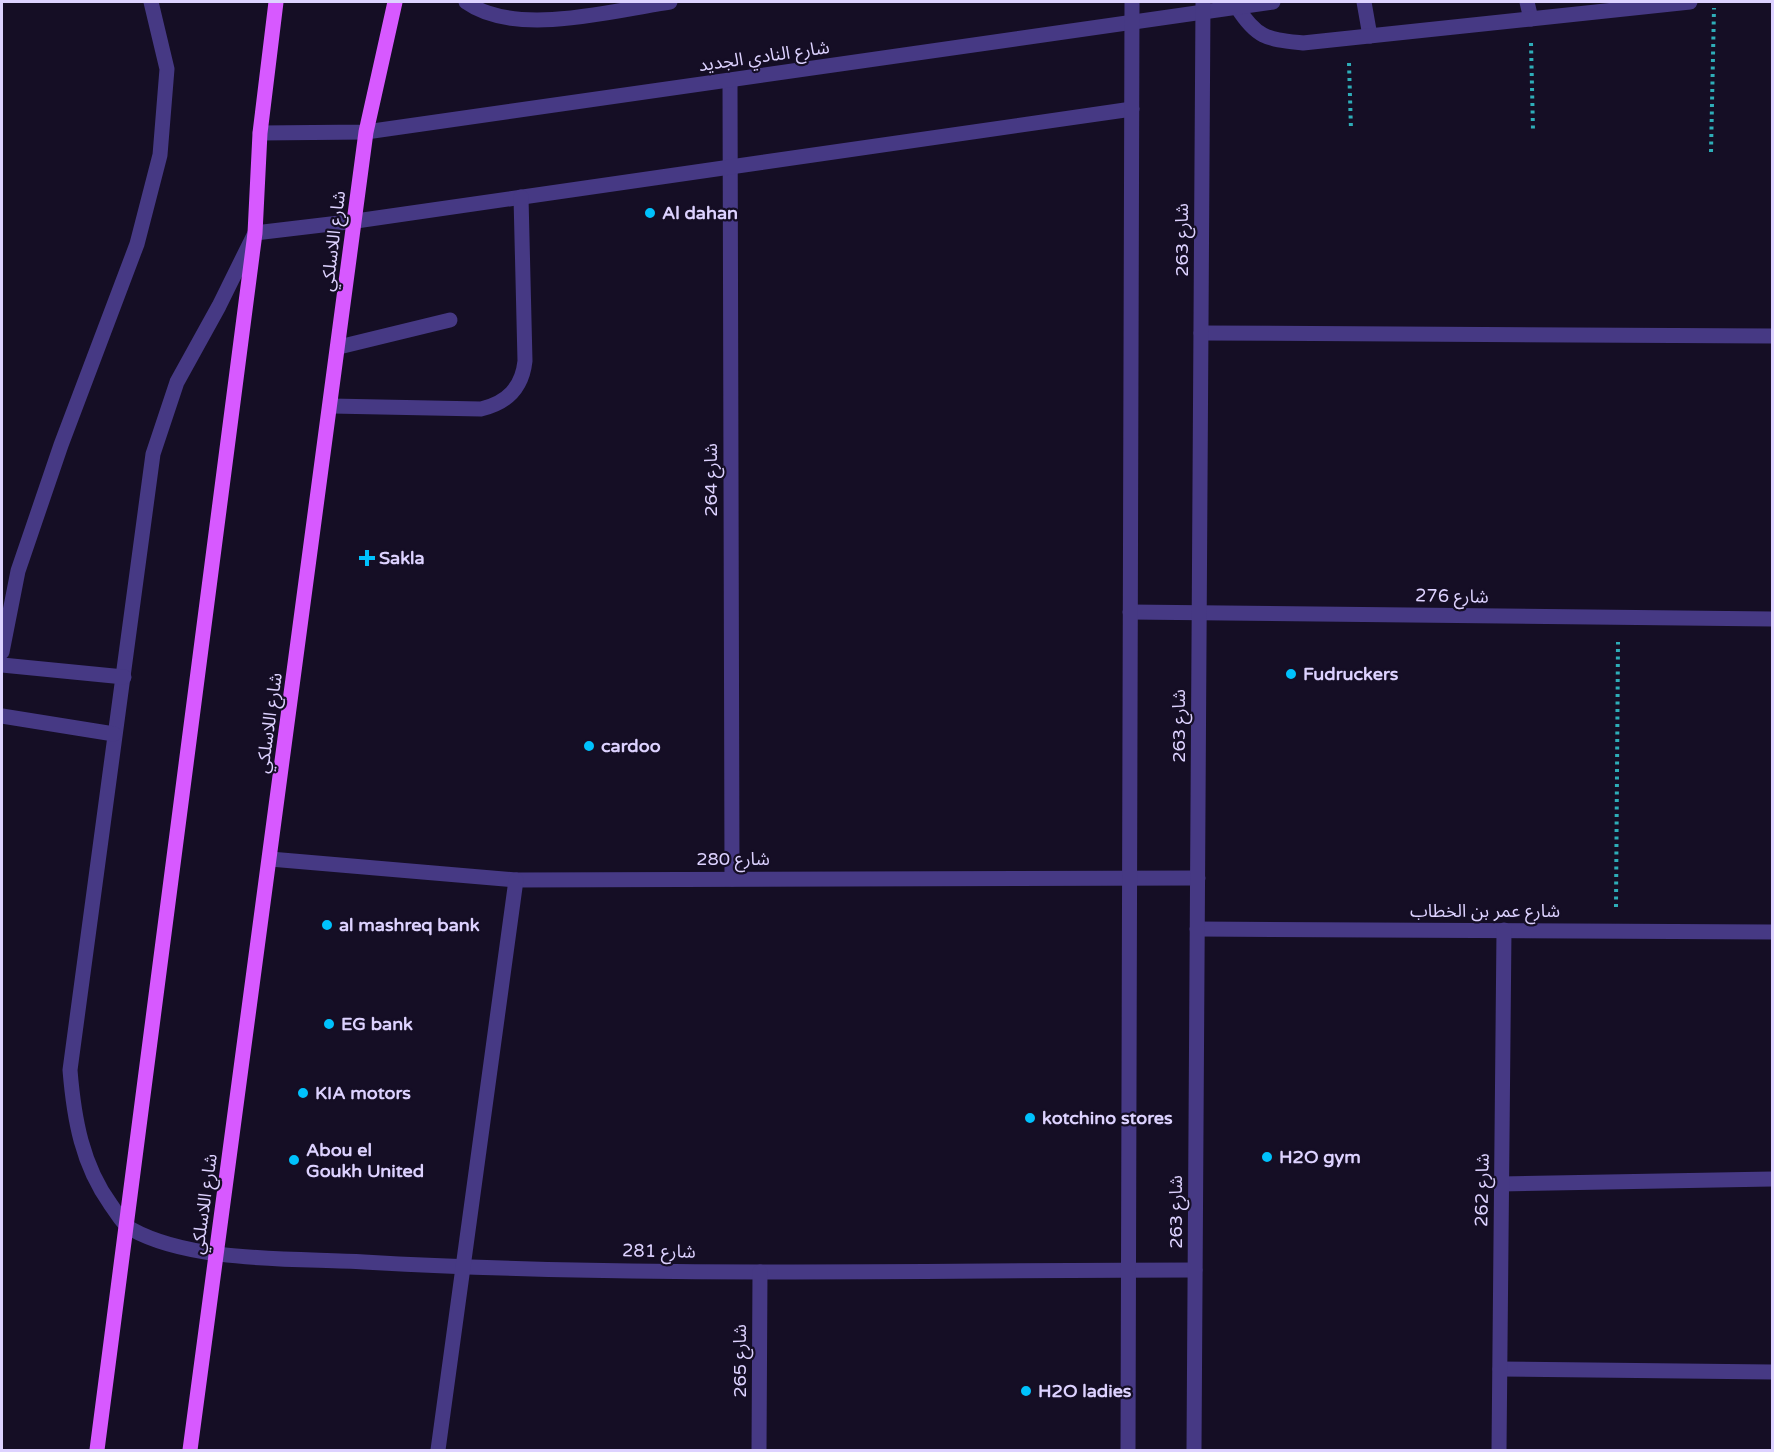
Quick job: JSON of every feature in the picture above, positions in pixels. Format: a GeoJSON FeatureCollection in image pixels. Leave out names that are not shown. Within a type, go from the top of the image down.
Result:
{"type":"FeatureCollection","features":[{"type":"Feature","properties":{"kind":"main road"},"geometry":{"type":"LineString","coordinates":[[97,1450],[255,233],[260,133],[276,2]]}},
{"type":"Feature","properties":{"kind":"main road","name":"شارع اللاسلكي"},"geometry":{"type":"LineString","coordinates":[[190,1450],[356,221],[366,132],[395,2]]}},
{"type":"Feature","properties":{"kind":"street"},"geometry":{"type":"LineString","coordinates":[[2,652],[18,572],[61,445],[137,244],[160,155],[167,69],[151,2]]}},
{"type":"Feature","properties":{"kind":"street"},"geometry":{"type":"LineString","coordinates":[[466,2],[507,18],[543,20],[670,2]]}},
{"type":"Feature","properties":{"kind":"street"},"geometry":{"type":"LineString","coordinates":[[1128,1450],[1132,2]]}},
{"type":"Feature","properties":{"kind":"street","name":"شارع النادي الجديد"},"geometry":{"type":"LineString","coordinates":[[260,133],[366,132],[1132,23],[1203,7],[1237,7],[1273,2]]}},
{"type":"Feature","properties":{"kind":"street"},"geometry":{"type":"LineString","coordinates":[[1364,2],[1370,36]]}},
{"type":"Feature","properties":{"kind":"street"},"geometry":{"type":"LineString","coordinates":[[1527,2],[1531,19]]}},
{"type":"Feature","properties":{"kind":"street"},"geometry":{"type":"LineString","coordinates":[[1237,7],[1253,30],[1268,39],[1303,43],[1531,19],[1634,5],[1690,2]]}},
{"type":"Feature","properties":{"kind":"street","name":"شارع 263"},"geometry":{"type":"LineString","coordinates":[[1194,1450],[1203,7]]}},
{"type":"Feature","properties":{"kind":"street","name":"شارع 264"},"geometry":{"type":"LineString","coordinates":[[730,81],[732,879]]}},
{"type":"Feature","properties":{"kind":"street"},"geometry":{"type":"LineString","coordinates":[[127,1227],[95,1183],[73,1108],[70,1070],[153,454],[177,382],[219,306],[255,233],[356,221],[1132,109]]}},
{"type":"Feature","properties":{"kind":"street"},"geometry":{"type":"LineString","coordinates":[[330,406],[481,409],[495,406],[517,388],[523,375],[525,361],[522,197]]}},
{"type":"Feature","properties":{"kind":"street"},"geometry":{"type":"LineString","coordinates":[[339,347],[450,320]]}},
{"type":"Feature","properties":{"kind":"street"},"geometry":{"type":"LineString","coordinates":[[1201,333],[1773,336]]}},
{"type":"Feature","properties":{"kind":"street","name":"شارع 276"},"geometry":{"type":"LineString","coordinates":[[1130,612],[1773,619]]}},
{"type":"Feature","properties":{"kind":"street"},"geometry":{"type":"LineString","coordinates":[[2,665],[124,677]]}},
{"type":"Feature","properties":{"kind":"street"},"geometry":{"type":"LineString","coordinates":[[2,716],[114,734]]}},
{"type":"Feature","properties":{"kind":"street","name":"شارع 280"},"geometry":{"type":"LineString","coordinates":[[270,859],[516,880],[1198,878]]}},
{"type":"Feature","properties":{"kind":"street"},"geometry":{"type":"LineString","coordinates":[[438,1450],[516,880]]}},
{"type":"Feature","properties":{"kind":"street","name":"شارع عمر بن الخطاب"},"geometry":{"type":"LineString","coordinates":[[1197,929],[1773,932]]}},
{"type":"Feature","properties":{"kind":"street","name":"شارع 262"},"geometry":{"type":"LineString","coordinates":[[1499,1450],[1504,930]]}},
{"type":"Feature","properties":{"kind":"street"},"geometry":{"type":"LineString","coordinates":[[1501,1184],[1773,1179]]}},
{"type":"Feature","properties":{"kind":"street","name":"شارع 281"},"geometry":{"type":"LineString","coordinates":[[127,1227],[185,1250],[462,1268],[760,1272],[1195,1270]]}},
{"type":"Feature","properties":{"kind":"street","name":"شارع 265"},"geometry":{"type":"LineString","coordinates":[[759,1450],[760,1272]]}},
{"type":"Feature","properties":{"kind":"street"},"geometry":{"type":"LineString","coordinates":[[1500,1369],[1773,1372]]}},
{"type":"Feature","properties":{"kind":"path"},"geometry":{"type":"LineString","coordinates":[[1711,152],[1714,2]]}},
{"type":"Feature","properties":{"kind":"path"},"geometry":{"type":"LineString","coordinates":[[1531,19],[1533,130]]}},
{"type":"Feature","properties":{"kind":"path"},"geometry":{"type":"LineString","coordinates":[[1348,38],[1351,130]]}},
{"type":"Feature","properties":{"kind":"path"},"geometry":{"type":"LineString","coordinates":[[1616,930],[1618,617]]}},
{"type":"Feature","properties":{"kind":"place","name":"Al dahan"},"geometry":{"type":"Point","coordinates":[650,213]}},
{"type":"Feature","properties":{"kind":"place","name":"Sakla"},"geometry":{"type":"Point","coordinates":[367,558]}},
{"type":"Feature","properties":{"kind":"place","name":"Fudruckers"},"geometry":{"type":"Point","coordinates":[1291,674]}},
{"type":"Feature","properties":{"kind":"place","name":"cardoo"},"geometry":{"type":"Point","coordinates":[589,746]}},
{"type":"Feature","properties":{"kind":"place","name":"al mashreq bank"},"geometry":{"type":"Point","coordinates":[327,925]}},
{"type":"Feature","properties":{"kind":"place","name":"EG bank"},"geometry":{"type":"Point","coordinates":[329,1024]}},
{"type":"Feature","properties":{"kind":"place","name":"KIA motors"},"geometry":{"type":"Point","coordinates":[303,1093]}},
{"type":"Feature","properties":{"kind":"place","name":"kotchino stores"},"geometry":{"type":"Point","coordinates":[1030,1118]}},
{"type":"Feature","properties":{"kind":"place","name":"H2O gym"},"geometry":{"type":"Point","coordinates":[1267,1157]}},
{"type":"Feature","properties":{"kind":"place","name":"Abou el Goukh United"},"geometry":{"type":"Point","coordinates":[294,1160]}},
{"type":"Feature","properties":{"kind":"place","name":"H2O ladies"},"geometry":{"type":"Point","coordinates":[1026,1391]}}]}
